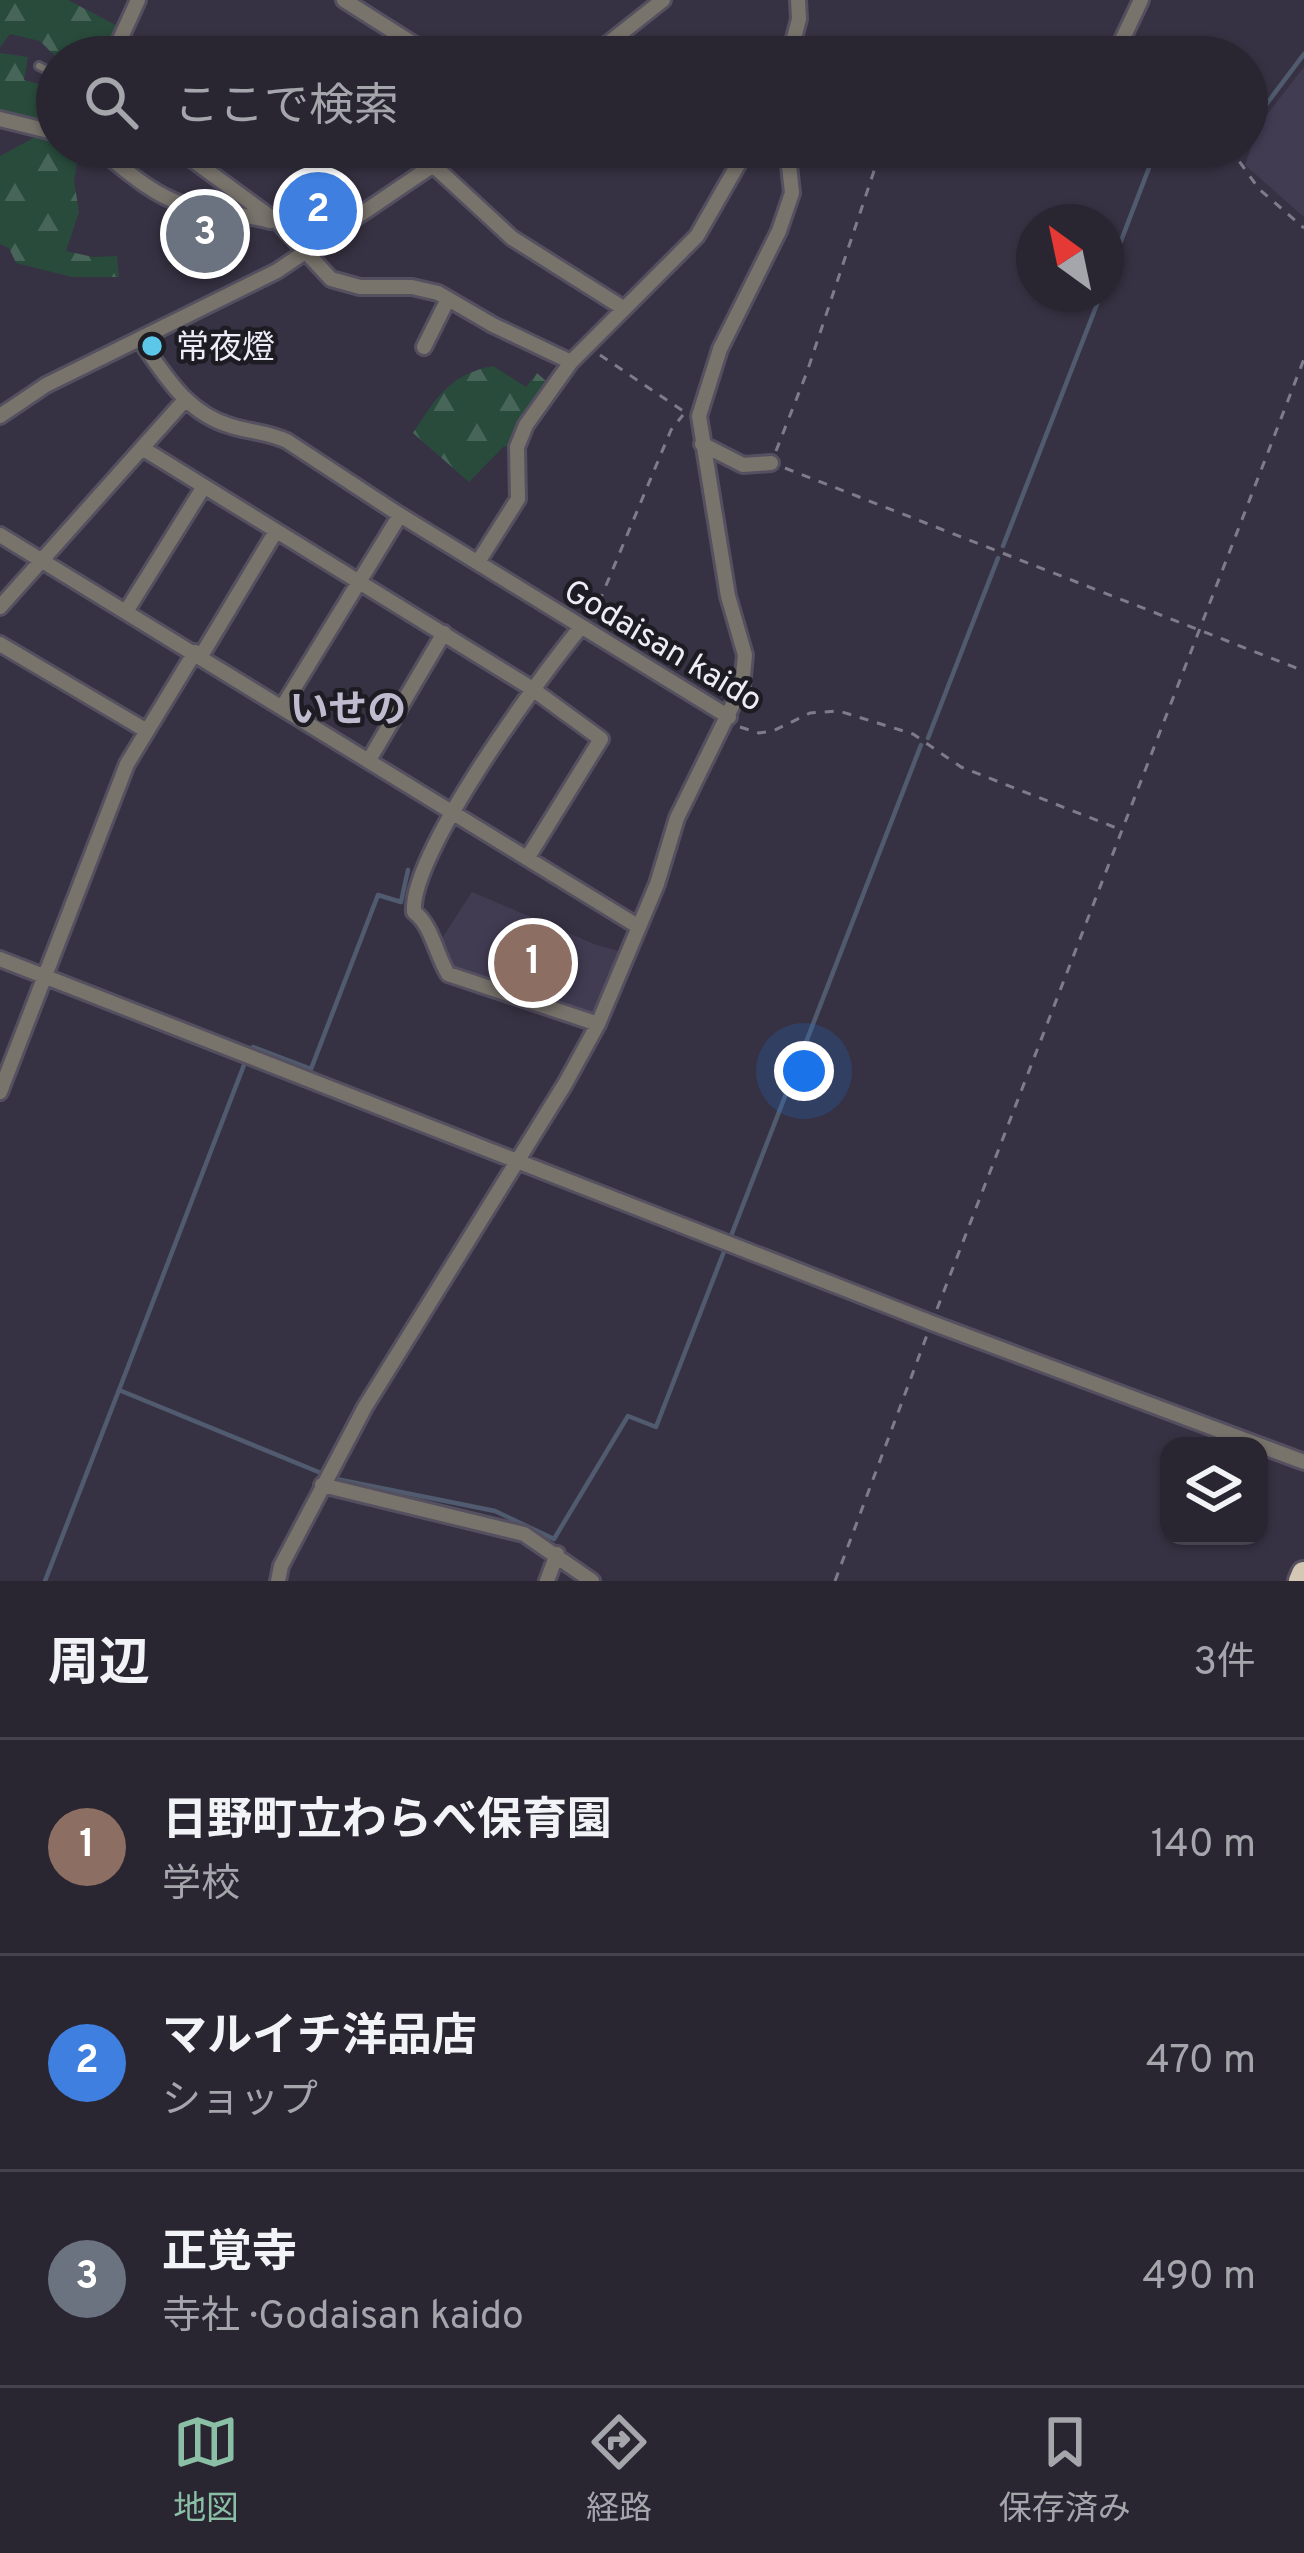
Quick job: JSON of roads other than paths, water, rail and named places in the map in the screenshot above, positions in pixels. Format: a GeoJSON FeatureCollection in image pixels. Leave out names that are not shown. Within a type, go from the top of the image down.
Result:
{"type":"FeatureCollection","features":[{"type":"Feature","properties":{"kind":"street"},"geometry":{"type":"LineString","coordinates":[[122,36],[138,0]]}},
{"type":"Feature","properties":{"kind":"street"},"geometry":{"type":"LineString","coordinates":[[344,0],[401,36]]}},
{"type":"Feature","properties":{"kind":"street"},"geometry":{"type":"LineString","coordinates":[[617,36],[662,0]]}},
{"type":"Feature","properties":{"kind":"street"},"geometry":{"type":"LineString","coordinates":[[796,36],[798,0]]}},
{"type":"Feature","properties":{"kind":"street"},"geometry":{"type":"LineString","coordinates":[[1124,36],[1141,0]]}},
{"type":"Feature","properties":{"kind":"street"},"geometry":{"type":"LineString","coordinates":[[0,119],[36,128]]}},
{"type":"Feature","properties":{"kind":"street"},"geometry":{"type":"LineString","coordinates":[[123,168],[183,205],[240,212],[280,224]]}},
{"type":"Feature","properties":{"kind":"street"},"geometry":{"type":"LineString","coordinates":[[204,168],[280,224],[332,279],[346,285],[412,287],[448,299],[571,362]]}},
{"type":"Feature","properties":{"kind":"street"},"geometry":{"type":"LineString","coordinates":[[0,416],[46,385],[252,285],[430,168]]}},
{"type":"Feature","properties":{"kind":"street"},"geometry":{"type":"LineString","coordinates":[[437,168],[512,238],[622,308]]}},
{"type":"Feature","properties":{"kind":"street"},"geometry":{"type":"LineString","coordinates":[[478,562],[518,499],[518,447],[526,425],[571,362],[697,236],[736,168]]}},
{"type":"Feature","properties":{"kind":"street"},"geometry":{"type":"LineString","coordinates":[[278,1581],[280,1566],[322,1485],[431,1295],[598,1024],[640,927],[686,798],[742,686],[745,655],[728,596],[702,444],[692,414],[786,212],[792,193],[789,168]]}},
{"type":"Feature","properties":{"kind":"street"},"geometry":{"type":"LineString","coordinates":[[424,347],[448,299]]}},
{"type":"Feature","properties":{"kind":"street","name":"Godaisan kaido"},"geometry":{"type":"LineString","coordinates":[[140,340],[184,401],[234,427],[268,432],[287,441],[728,720]]}},
{"type":"Feature","properties":{"kind":"street"},"geometry":{"type":"LineString","coordinates":[[0,607],[184,401]]}},
{"type":"Feature","properties":{"kind":"street"},"geometry":{"type":"LineString","coordinates":[[702,444],[743,465],[771,463]]}},
{"type":"Feature","properties":{"kind":"street"},"geometry":{"type":"LineString","coordinates":[[142,448],[531,688],[601,739],[528,857]]}},
{"type":"Feature","properties":{"kind":"street"},"geometry":{"type":"LineString","coordinates":[[128,610],[203,488]]}},
{"type":"Feature","properties":{"kind":"street"},"geometry":{"type":"LineString","coordinates":[[283,706],[400,515]]}},
{"type":"Feature","properties":{"kind":"street"},"geometry":{"type":"LineString","coordinates":[[0,1092],[127,764],[276,531]]}},
{"type":"Feature","properties":{"kind":"street"},"geometry":{"type":"LineString","coordinates":[[0,535],[640,927]]}},
{"type":"Feature","properties":{"kind":"street"},"geometry":{"type":"LineString","coordinates":[[581,627],[531,688],[424,863],[413,904],[448,974],[598,1024]]}},
{"type":"Feature","properties":{"kind":"street"},"geometry":{"type":"LineString","coordinates":[[369,760],[444,634]]}},
{"type":"Feature","properties":{"kind":"street"},"geometry":{"type":"LineString","coordinates":[[0,644],[147,731]]}},
{"type":"Feature","properties":{"kind":"street"},"geometry":{"type":"LineString","coordinates":[[0,959],[932,1323],[1304,1462]]}},
{"type":"Feature","properties":{"kind":"street"},"geometry":{"type":"LineString","coordinates":[[322,1485],[524,1534],[592,1581]]}},
{"type":"Feature","properties":{"kind":"street"},"geometry":{"type":"LineString","coordinates":[[548,1581],[557,1554]]}},
{"type":"Feature","properties":{"kind":"waterway"},"geometry":{"type":"LineString","coordinates":[[1268,102],[1304,54]]}},
{"type":"Feature","properties":{"kind":"waterway"},"geometry":{"type":"LineString","coordinates":[[1124,233],[1149,168]]}},
{"type":"Feature","properties":{"kind":"waterway"},"geometry":{"type":"LineString","coordinates":[[1003,546],[1094,312]]}},
{"type":"Feature","properties":{"kind":"waterway"},"geometry":{"type":"LineString","coordinates":[[928,738],[998,558]]}},
{"type":"Feature","properties":{"kind":"waterway"},"geometry":{"type":"LineString","coordinates":[[731,1236],[921,745]]}},
{"type":"Feature","properties":{"kind":"waterway"},"geometry":{"type":"LineString","coordinates":[[253,1047],[311,1069],[378,895],[401,902],[408,870]]}},
{"type":"Feature","properties":{"kind":"waterway"},"geometry":{"type":"LineString","coordinates":[[119,1390],[244,1065]]}},
{"type":"Feature","properties":{"kind":"waterway"},"geometry":{"type":"LineString","coordinates":[[336,1479],[495,1511],[554,1539],[628,1416],[656,1427],[725,1249]]}},
{"type":"Feature","properties":{"kind":"waterway"},"geometry":{"type":"LineString","coordinates":[[45,1581],[119,1390],[321,1473]]}},
{"type":"Feature","properties":{"kind":"place","name":"マルイチ洋品店"},"geometry":{"type":"Point","coordinates":[318,211]}},
{"type":"Feature","properties":{"kind":"place","name":"正覚寺"},"geometry":{"type":"Point","coordinates":[205,234]}},
{"type":"Feature","properties":{"kind":"place","name":"常夜燈"},"geometry":{"type":"Point","coordinates":[152,346]}},
{"type":"Feature","properties":{"kind":"place","name":"日野町立わらべ保育園"},"geometry":{"type":"Point","coordinates":[533,963]}},
{"type":"Feature","properties":{"kind":"district","name":"いせの"},"geometry":{"type":"Point","coordinates":[348,708]}}]}
